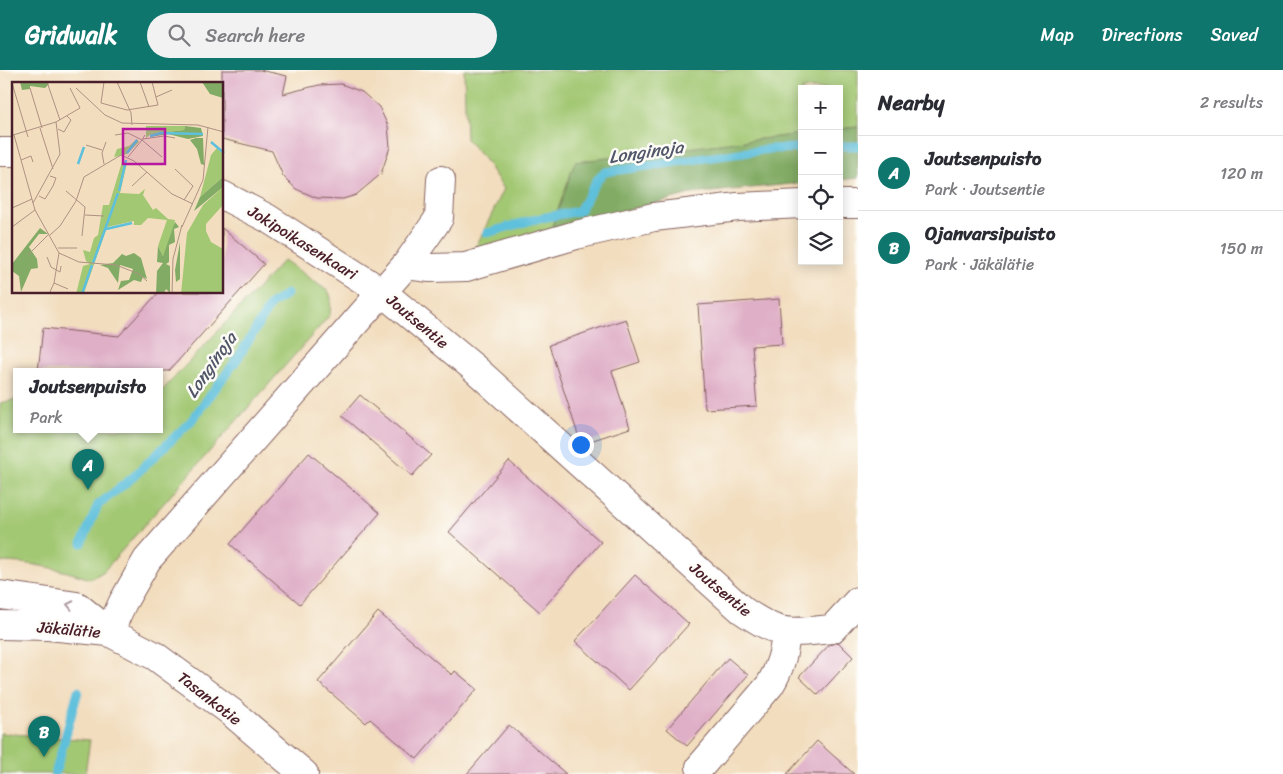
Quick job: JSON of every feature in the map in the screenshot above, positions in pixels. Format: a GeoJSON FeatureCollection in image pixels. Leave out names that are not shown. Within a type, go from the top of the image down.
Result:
{"type":"FeatureCollection","features":[{"type":"Feature","properties":{"kind":"street"},"geometry":{"type":"LineString","coordinates":[[382,292],[406,265],[439,218],[440,180]]}},
{"type":"Feature","properties":{"kind":"street","name":"Jokipoikasenkaari"},"geometry":{"type":"LineString","coordinates":[[224,196],[267,218],[382,292]]}},
{"type":"Feature","properties":{"kind":"street"},"geometry":{"type":"LineString","coordinates":[[406,265],[430,268],[466,267],[576,235],[654,217],[738,207],[798,204]]}},
{"type":"Feature","properties":{"kind":"street"},"geometry":{"type":"LineString","coordinates":[[843,204],[858,204]]}},
{"type":"Feature","properties":{"kind":"street","name":"Joutsentie"},"geometry":{"type":"LineString","coordinates":[[109,632],[123,602],[148,560],[382,292],[473,367],[742,610],[767,627],[786,633]]}},
{"type":"Feature","properties":{"kind":"street","name":"Jäkälätie"},"geometry":{"type":"LineString","coordinates":[[0,595],[77,606],[109,632]]}},
{"type":"Feature","properties":{"kind":"street"},"geometry":{"type":"LineString","coordinates":[[700,767],[779,671],[786,633],[832,629],[858,601]]}},
{"type":"Feature","properties":{"kind":"street","name":"Jäkälätie"},"geometry":{"type":"LineString","coordinates":[[0,625],[48,626],[109,632]]}},
{"type":"Feature","properties":{"kind":"street","name":"Tasankotie"},"geometry":{"type":"LineString","coordinates":[[109,632],[155,656],[230,712],[304,774]]}},
{"type":"Feature","properties":{"kind":"green space"},"geometry":{"type":"Polygon","coordinates":[[[464,70],[858,70],[858,127],[843,129],[843,85],[798,85],[798,134],[575,162],[551,230],[471,257],[504,189],[485,160],[466,139],[464,70]]]}},
{"type":"Feature","properties":{"kind":"green space"},"geometry":{"type":"Polygon","coordinates":[[[858,127],[858,178],[843,180],[843,129],[858,127]]]}},
{"type":"Feature","properties":{"kind":"green space"},"geometry":{"type":"Polygon","coordinates":[[[798,134],[798,183],[690,194],[551,230],[575,162],[798,134]]]}},
{"type":"Feature","properties":{"kind":"green space"},"geometry":{"type":"Polygon","coordinates":[[[284,260],[329,292],[331,298],[330,315],[103,572],[90,579],[46,567],[0,562],[0,403],[13,400],[13,433],[163,433],[163,390],[284,260]]]}},
{"type":"Feature","properties":{"kind":"green space"},"geometry":{"type":"Polygon","coordinates":[[[0,733],[90,740],[85,774],[0,774],[0,733]]]}},
{"type":"Feature","properties":{"kind":"building"},"geometry":{"type":"Polygon","coordinates":[[[222,70],[260,70],[287,76],[283,94],[319,85],[341,84],[362,92],[379,107],[388,126],[390,147],[381,174],[356,195],[343,199],[317,198],[296,189],[283,176],[272,151],[224,139],[224,82],[222,82],[222,70]]]}},
{"type":"Feature","properties":{"kind":"building"},"geometry":{"type":"Polygon","coordinates":[[[224,230],[264,264],[169,371],[163,371],[163,368],[38,368],[43,328],[119,336],[157,294],[224,294],[224,230]]]}},
{"type":"Feature","properties":{"kind":"building"},"geometry":{"type":"Polygon","coordinates":[[[779,299],[782,344],[752,346],[757,406],[705,409],[698,305],[779,299]]]}},
{"type":"Feature","properties":{"kind":"building"},"geometry":{"type":"Polygon","coordinates":[[[626,319],[640,362],[612,371],[630,428],[581,444],[549,345],[626,319]]]}},
{"type":"Feature","properties":{"kind":"building"},"geometry":{"type":"Polygon","coordinates":[[[360,395],[431,455],[412,476],[342,416],[360,395]]]}},
{"type":"Feature","properties":{"kind":"building"},"geometry":{"type":"Polygon","coordinates":[[[309,453],[380,513],[300,604],[230,544],[309,453]]]}},
{"type":"Feature","properties":{"kind":"building"},"geometry":{"type":"Polygon","coordinates":[[[509,461],[601,542],[540,612],[449,532],[509,461]]]}},
{"type":"Feature","properties":{"kind":"building"},"geometry":{"type":"Polygon","coordinates":[[[635,575],[689,624],[629,690],[575,641],[635,575]]]}},
{"type":"Feature","properties":{"kind":"building"},"geometry":{"type":"Polygon","coordinates":[[[378,612],[452,675],[455,671],[477,689],[417,759],[370,719],[366,723],[318,682],[378,612]]]}},
{"type":"Feature","properties":{"kind":"building"},"geometry":{"type":"Polygon","coordinates":[[[838,642],[853,657],[818,695],[799,677],[829,645],[838,642]]]}},
{"type":"Feature","properties":{"kind":"building"},"geometry":{"type":"Polygon","coordinates":[[[728,658],[748,675],[687,746],[667,729],[728,658]]]}},
{"type":"Feature","properties":{"kind":"building"},"geometry":{"type":"Polygon","coordinates":[[[509,725],[566,774],[467,774],[509,725]]]}},
{"type":"Feature","properties":{"kind":"building"},"geometry":{"type":"Polygon","coordinates":[[[817,741],[854,774],[787,774],[817,741]]]}},
{"type":"Feature","properties":{"kind":"waterway","name":"Longinoja"},"geometry":{"type":"LineString","coordinates":[[843,146],[858,146]]}},
{"type":"Feature","properties":{"kind":"waterway","name":"Longinoja"},"geometry":{"type":"LineString","coordinates":[[487,233],[536,219],[579,211],[597,180],[605,172],[770,149],[798,148]]}},
{"type":"Feature","properties":{"kind":"waterway","name":"Longinoja"},"geometry":{"type":"LineString","coordinates":[[82,543],[98,505],[132,478],[191,421],[238,358],[271,304],[287,294]]}},
{"type":"Feature","properties":{"kind":"waterway","name":"Longinoja"},"geometry":{"type":"LineString","coordinates":[[55,774],[78,691]]}},
{"type":"Feature","properties":{"kind":"place","name":"Joutsenpuisto"},"geometry":{"type":"Point","coordinates":[88,490]}},
{"type":"Feature","properties":{"kind":"place","name":"Ojanvarsipuisto"},"geometry":{"type":"Point","coordinates":[44,757]}}]}
